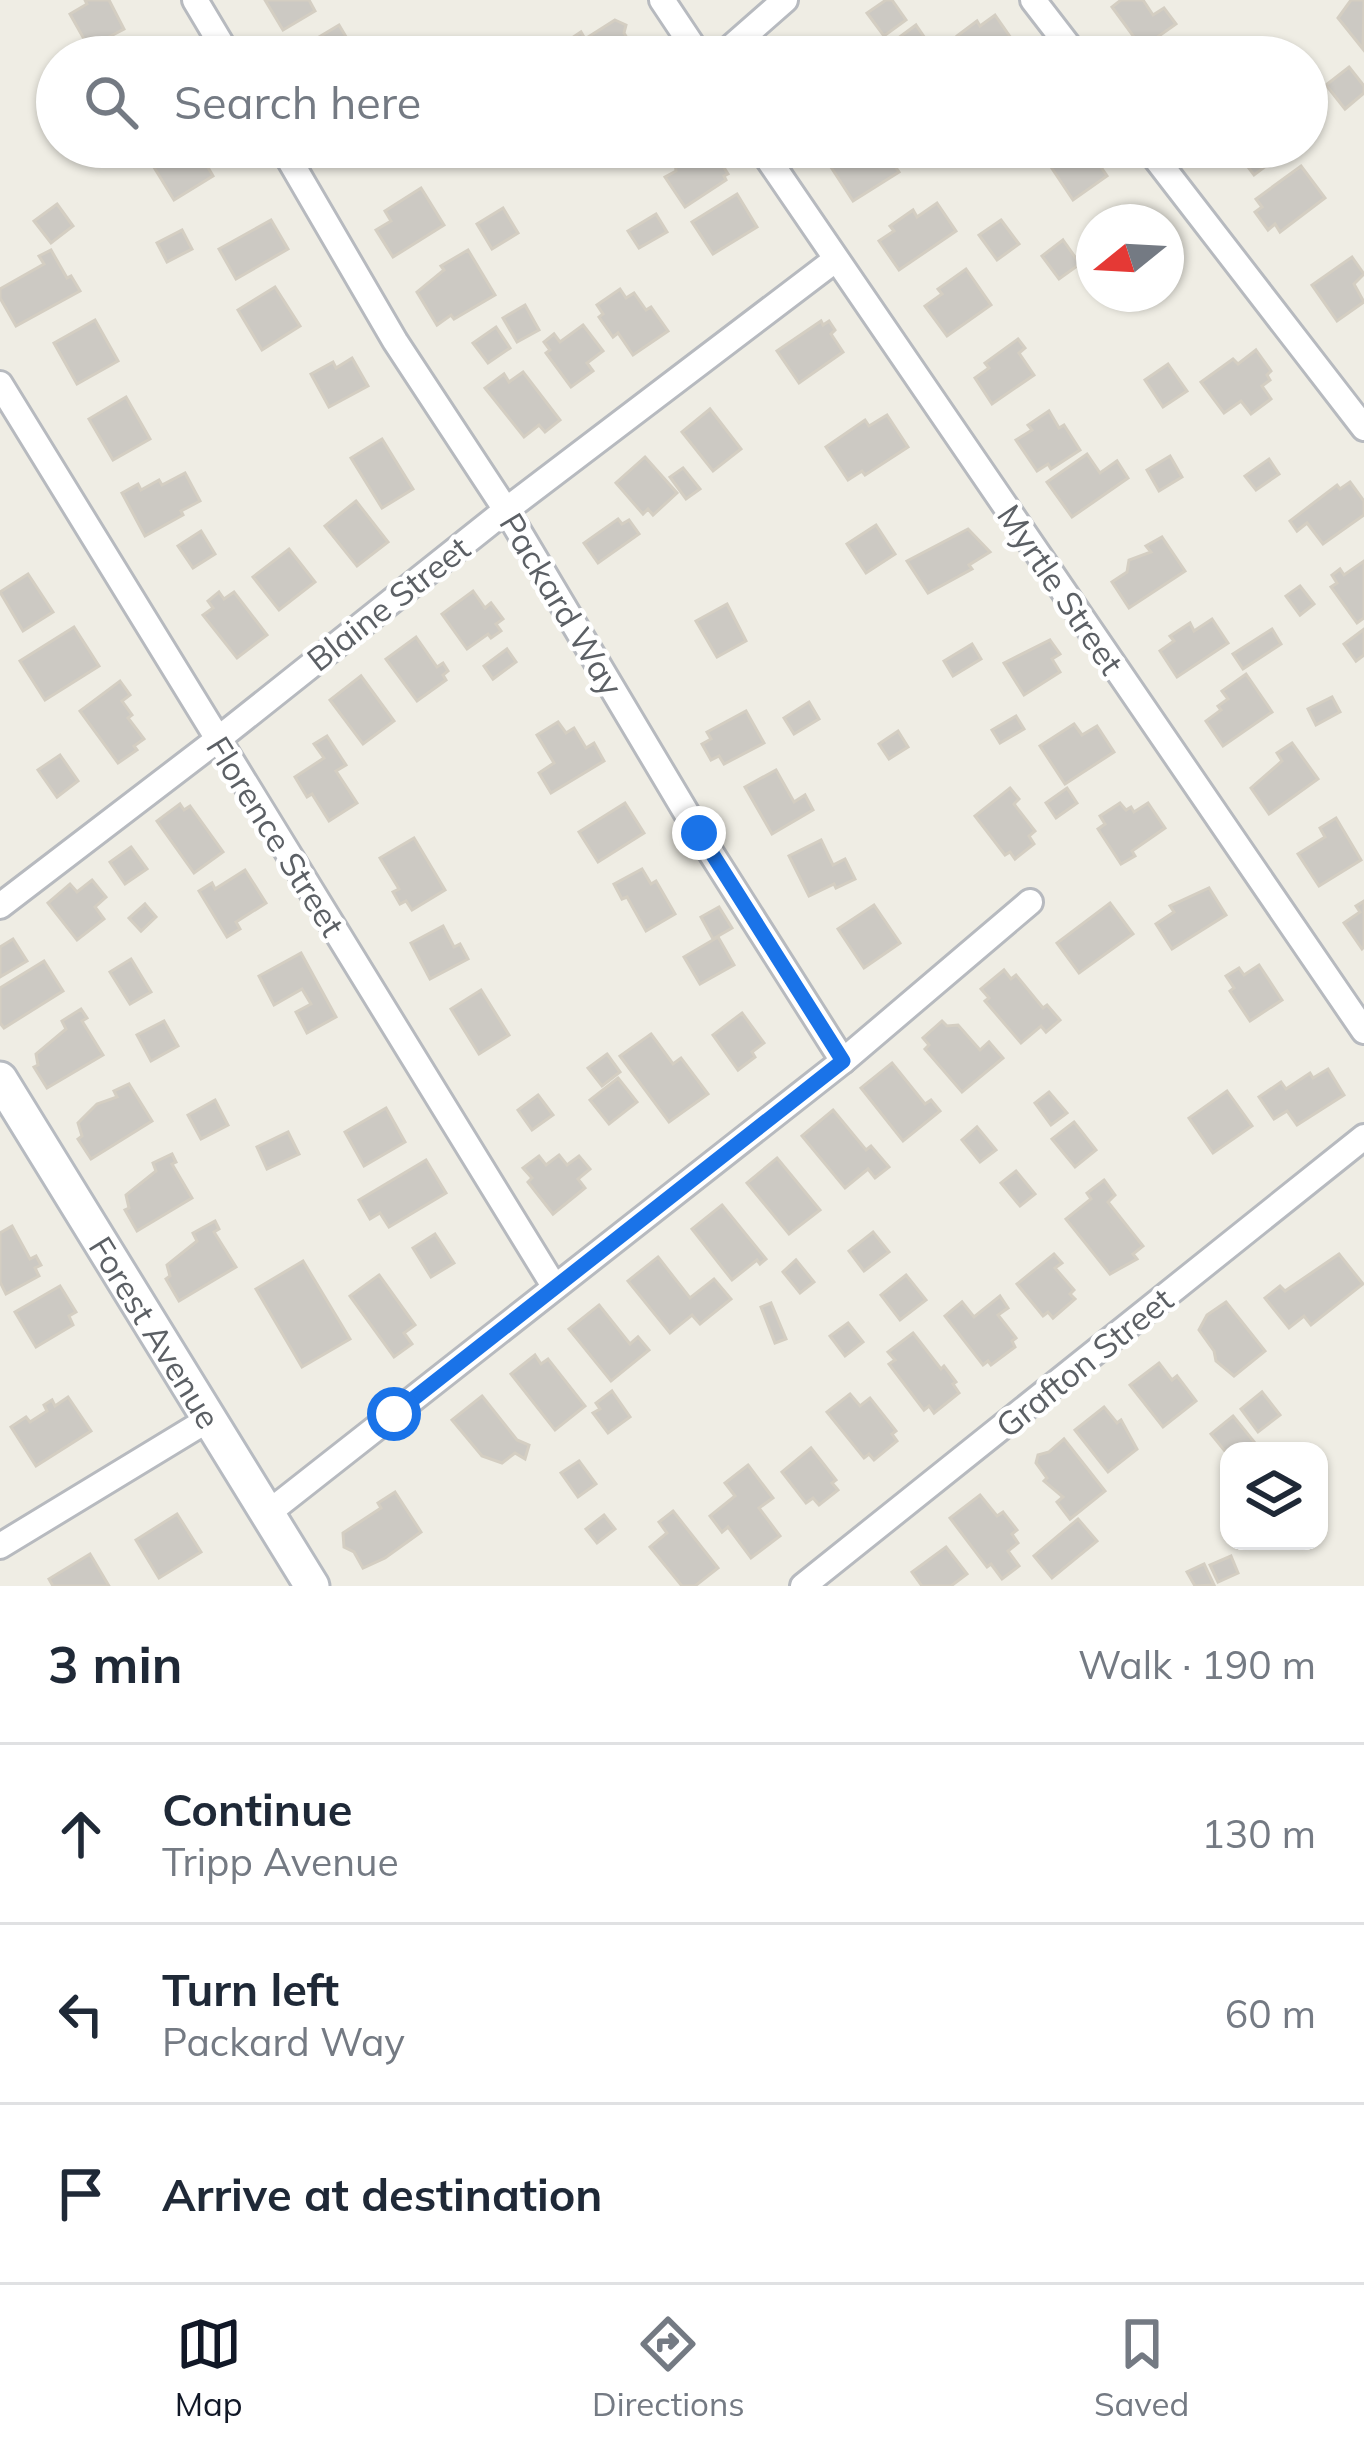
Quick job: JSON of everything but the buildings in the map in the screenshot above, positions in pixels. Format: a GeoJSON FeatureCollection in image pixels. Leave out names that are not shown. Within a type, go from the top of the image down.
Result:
{"type":"FeatureCollection","features":[{"type":"Feature","properties":{"kind":"street"},"geometry":{"type":"LineString","coordinates":[[195,0],[216,36]]}},
{"type":"Feature","properties":{"kind":"street"},"geometry":{"type":"LineString","coordinates":[[662,0],[686,36]]}},
{"type":"Feature","properties":{"kind":"street"},"geometry":{"type":"LineString","coordinates":[[744,36],[785,0]]}},
{"type":"Feature","properties":{"kind":"street"},"geometry":{"type":"LineString","coordinates":[[1033,0],[1061,36]]}},
{"type":"Feature","properties":{"kind":"street","name":"Packard Way"},"geometry":{"type":"LineString","coordinates":[[294,168],[395,341],[506,510],[699,833],[843,1061]]}},
{"type":"Feature","properties":{"kind":"street","name":"Myrtle Street"},"geometry":{"type":"LineString","coordinates":[[774,168],[1364,1031]]}},
{"type":"Feature","properties":{"kind":"street"},"geometry":{"type":"LineString","coordinates":[[1163,168],[1364,428]]}},
{"type":"Feature","properties":{"kind":"street","name":"Blaine Street"},"geometry":{"type":"LineString","coordinates":[[0,906],[506,510],[836,260]]}},
{"type":"Feature","properties":{"kind":"street","name":"Florence Street"},"geometry":{"type":"LineString","coordinates":[[0,384],[554,1286]]}},
{"type":"Feature","properties":{"kind":"street"},"geometry":{"type":"LineString","coordinates":[[268,1513],[843,1061],[1030,902]]}},
{"type":"Feature","properties":{"kind":"street","name":"Forest Avenue"},"geometry":{"type":"LineString","coordinates":[[0,1079],[312,1586]]}},
{"type":"Feature","properties":{"kind":"street","name":"Grafton Street"},"geometry":{"type":"LineString","coordinates":[[803,1586],[1364,1137]]}},
{"type":"Feature","properties":{"kind":"street"},"geometry":{"type":"LineString","coordinates":[[0,1546],[209,1419]]}},
{"type":"Feature","properties":{"kind":"route"},"geometry":{"type":"LineString","coordinates":[[394,1414],[843,1061],[699,833]]}}]}
